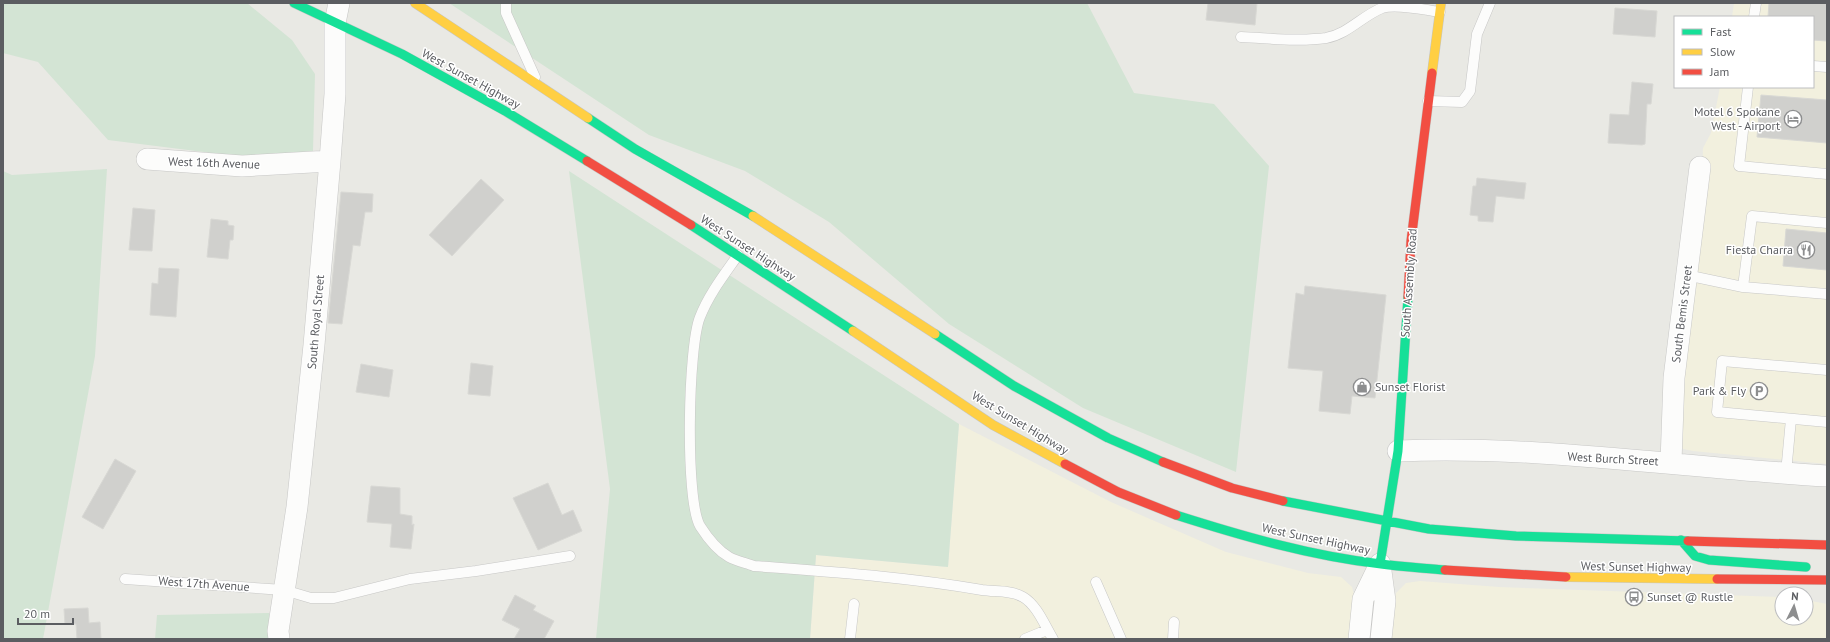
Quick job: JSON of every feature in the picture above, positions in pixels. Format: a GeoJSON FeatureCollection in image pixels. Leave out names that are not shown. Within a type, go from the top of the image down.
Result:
{"type":"FeatureCollection","features":[{"type":"Feature","properties":{"kind":"main road"},"geometry":{"type":"LineString","coordinates":[[415,3],[635,150],[758,219],[1014,386],[1108,438],[1161,462],[1232,488],[1300,506],[1429,529],[1494,534],[1827,545]]}},
{"type":"Feature","properties":{"kind":"main road","name":"West Sunset Highway"},"geometry":{"type":"LineString","coordinates":[[295,4],[337,13],[402,54],[505,111],[738,255],[993,425],[1118,492],[1176,515],[1246,536],[1317,553],[1380,564],[1474,572],[1588,578],[1827,580]]}},
{"type":"Feature","properties":{"kind":"main road","name":"South Assembly Road"},"geometry":{"type":"LineString","coordinates":[[1380,564],[1398,451],[1410,241],[1440,7]]}},
{"type":"Feature","properties":{"kind":"main road"},"geometry":{"type":"LineString","coordinates":[[1681,540],[1695,556],[1709,560],[1815,567]]}},
{"type":"Feature","properties":{"kind":"street","name":"South Royal Street"},"geometry":{"type":"LineString","coordinates":[[279,639],[284,590],[303,456],[330,161],[335,94],[337,13]]}},
{"type":"Feature","properties":{"kind":"street","name":"West 16th Avenue"},"geometry":{"type":"LineString","coordinates":[[147,159],[242,166],[330,161]]}},
{"type":"Feature","properties":{"kind":"street","name":"South Bemis Street"},"geometry":{"type":"LineString","coordinates":[[1671,462],[1674,378],[1700,166]]}},
{"type":"Feature","properties":{"kind":"street","name":"West Burch Street"},"geometry":{"type":"LineString","coordinates":[[1398,451],[1452,449],[1671,462],[1827,476]]}},
{"type":"Feature","properties":{"kind":"street","name":"South Assembly Road"},"geometry":{"type":"LineString","coordinates":[[1358,639],[1363,599],[1380,564]]}},
{"type":"Feature","properties":{"kind":"street","name":"South Assembly Road"},"geometry":{"type":"LineString","coordinates":[[1380,564],[1385,601],[1381,639]]}},
{"type":"Feature","properties":{"kind":"lane"},"geometry":{"type":"LineString","coordinates":[[506,3],[506,13],[538,85]]}},
{"type":"Feature","properties":{"kind":"lane"},"geometry":{"type":"LineString","coordinates":[[1428,101],[1462,102],[1470,91],[1477,34],[1490,3]]}},
{"type":"Feature","properties":{"kind":"lane"},"geometry":{"type":"LineString","coordinates":[[1754,16],[1756,3]]}},
{"type":"Feature","properties":{"kind":"lane"},"geometry":{"type":"LineString","coordinates":[[1241,37],[1295,39],[1326,38],[1344,32],[1384,7],[1440,7]]}},
{"type":"Feature","properties":{"kind":"lane"},"geometry":{"type":"LineString","coordinates":[[1814,66],[1827,67]]}},
{"type":"Feature","properties":{"kind":"lane"},"geometry":{"type":"LineString","coordinates":[[1748,88],[1739,166],[1827,174]]}},
{"type":"Feature","properties":{"kind":"lane"},"geometry":{"type":"LineString","coordinates":[[1743,287],[1752,216],[1827,223]]}},
{"type":"Feature","properties":{"kind":"lane"},"geometry":{"type":"LineString","coordinates":[[738,255],[713,291],[699,318],[692,352],[690,468],[693,503],[699,524],[714,545],[729,557],[754,566],[928,580],[996,592],[1011,592],[1024,597],[1034,607],[1053,639]]}},
{"type":"Feature","properties":{"kind":"lane"},"geometry":{"type":"LineString","coordinates":[[1686,276],[1743,287],[1827,294]]}},
{"type":"Feature","properties":{"kind":"lane"},"geometry":{"type":"LineString","coordinates":[[1827,370],[1722,361],[1717,412],[1827,422]]}},
{"type":"Feature","properties":{"kind":"lane"},"geometry":{"type":"LineString","coordinates":[[1786,473],[1791,419]]}},
{"type":"Feature","properties":{"kind":"lane","name":"West 17th Avenue"},"geometry":{"type":"LineString","coordinates":[[125,579],[284,590],[310,598],[334,598],[410,579],[476,571],[570,556]]}},
{"type":"Feature","properties":{"kind":"lane"},"geometry":{"type":"LineString","coordinates":[[1096,582],[1121,639]]}},
{"type":"Feature","properties":{"kind":"lane"},"geometry":{"type":"LineString","coordinates":[[850,639],[854,604]]}},
{"type":"Feature","properties":{"kind":"lane"},"geometry":{"type":"LineString","coordinates":[[1173,639],[1174,622]]}},
{"type":"Feature","properties":{"kind":"lane"},"geometry":{"type":"LineString","coordinates":[[1025,639],[1047,630]]}},
{"type":"Feature","properties":{"kind":"shaded area"},"geometry":{"type":"Polygon","coordinates":[[[1734,3],[1827,3],[1827,464],[1693,451],[1683,449],[1679,441],[1678,427],[1700,225],[1703,148],[1711,133],[1720,88],[1814,88],[1814,16],[1732,16],[1734,3]]]}},
{"type":"Feature","properties":{"kind":"shaded area"},"geometry":{"type":"Polygon","coordinates":[[[959,424],[1111,502],[1226,552],[1308,573],[1341,577],[1352,587],[1355,598],[1350,639],[810,639],[816,555],[948,567],[959,424]]]}},
{"type":"Feature","properties":{"kind":"shaded area"},"geometry":{"type":"Polygon","coordinates":[[[1420,581],[1499,587],[1774,597],[1774,626],[1814,626],[1814,602],[1827,604],[1827,639],[1388,639],[1396,593],[1406,583],[1420,581]]]}},
{"type":"Feature","properties":{"kind":"green space"},"geometry":{"type":"Polygon","coordinates":[[[3,3],[247,3],[292,40],[315,74],[313,151],[244,157],[108,140],[38,62],[3,53],[3,3]]]}},
{"type":"Feature","properties":{"kind":"green space"},"geometry":{"type":"Polygon","coordinates":[[[449,3],[1087,3],[1134,93],[1214,104],[1269,166],[1236,472],[1083,408],[949,324],[829,222],[745,171],[649,135],[449,3]]]}},
{"type":"Feature","properties":{"kind":"green space"},"geometry":{"type":"Polygon","coordinates":[[[107,169],[95,356],[43,639],[3,639],[3,171],[12,175],[107,169]]]}},
{"type":"Feature","properties":{"kind":"green space"},"geometry":{"type":"Polygon","coordinates":[[[569,171],[959,424],[948,567],[816,555],[810,639],[596,639],[610,489],[569,171]]]}},
{"type":"Feature","properties":{"kind":"green space"},"geometry":{"type":"Polygon","coordinates":[[[269,613],[271,639],[155,639],[157,615],[269,613]]]}},
{"type":"Feature","properties":{"kind":"building"},"geometry":{"type":"Polygon","coordinates":[[[1208,3],[1257,3],[1255,25],[1206,20],[1208,3]]]}},
{"type":"Feature","properties":{"kind":"building"},"geometry":{"type":"Polygon","coordinates":[[[1769,3],[1827,3],[1827,41],[1814,40],[1814,16],[1768,16],[1769,3]]]}},
{"type":"Feature","properties":{"kind":"building"},"geometry":{"type":"Polygon","coordinates":[[[1615,8],[1657,11],[1655,37],[1613,34],[1615,8]]]}},
{"type":"Feature","properties":{"kind":"building"},"geometry":{"type":"Polygon","coordinates":[[[1632,82],[1653,84],[1651,104],[1647,104],[1645,144],[1608,143],[1610,114],[1629,115],[1632,82]]]}},
{"type":"Feature","properties":{"kind":"building","name":"Motel 6 Spokane West - Airport"},"geometry":{"type":"Polygon","coordinates":[[[1761,95],[1827,100],[1827,143],[1757,137],[1761,95]]]}},
{"type":"Feature","properties":{"kind":"building"},"geometry":{"type":"Polygon","coordinates":[[[1477,178],[1526,183],[1524,199],[1496,196],[1493,222],[1478,221],[1478,216],[1470,215],[1473,186],[1476,186],[1477,178]]]}},
{"type":"Feature","properties":{"kind":"building"},"geometry":{"type":"Polygon","coordinates":[[[481,179],[504,200],[452,256],[429,235],[481,179]]]}},
{"type":"Feature","properties":{"kind":"building"},"geometry":{"type":"Polygon","coordinates":[[[341,192],[373,194],[372,212],[365,212],[360,246],[353,245],[342,324],[328,323],[341,192]]]}},
{"type":"Feature","properties":{"kind":"building"},"geometry":{"type":"Polygon","coordinates":[[[133,208],[155,210],[152,251],[129,250],[133,208]]]}},
{"type":"Feature","properties":{"kind":"building"},"geometry":{"type":"Polygon","coordinates":[[[211,219],[228,221],[228,225],[234,226],[233,240],[230,240],[228,259],[207,257],[211,219]]]}},
{"type":"Feature","properties":{"kind":"building","name":"Fiesta Charra"},"geometry":{"type":"Polygon","coordinates":[[[1786,229],[1827,233],[1827,270],[1783,266],[1786,229]]]}},
{"type":"Feature","properties":{"kind":"building"},"geometry":{"type":"Polygon","coordinates":[[[159,268],[179,269],[176,317],[150,315],[152,283],[158,284],[159,268]]]}},
{"type":"Feature","properties":{"kind":"building"},"geometry":{"type":"Polygon","coordinates":[[[1305,286],[1386,295],[1375,398],[1352,396],[1350,414],[1319,411],[1323,371],[1288,368],[1296,293],[1304,295],[1305,286]]]}},
{"type":"Feature","properties":{"kind":"building"},"geometry":{"type":"Polygon","coordinates":[[[471,363],[493,366],[490,396],[468,394],[471,363]]]}},
{"type":"Feature","properties":{"kind":"building"},"geometry":{"type":"Polygon","coordinates":[[[361,364],[393,370],[389,397],[356,392],[361,364]]]}},
{"type":"Feature","properties":{"kind":"building"},"geometry":{"type":"Polygon","coordinates":[[[115,459],[136,471],[103,529],[82,517],[115,459]]]}},
{"type":"Feature","properties":{"kind":"building"},"geometry":{"type":"Polygon","coordinates":[[[548,483],[562,515],[573,510],[582,531],[538,550],[513,498],[548,483]]]}},
{"type":"Feature","properties":{"kind":"building"},"geometry":{"type":"Polygon","coordinates":[[[371,486],[400,488],[400,514],[412,516],[412,525],[414,524],[411,549],[390,547],[392,524],[367,522],[371,486]]]}},
{"type":"Feature","properties":{"kind":"building"},"geometry":{"type":"Polygon","coordinates":[[[515,595],[536,606],[533,610],[554,621],[544,639],[514,639],[520,629],[502,620],[515,595]]]}},
{"type":"Feature","properties":{"kind":"building"},"geometry":{"type":"Polygon","coordinates":[[[88,608],[89,623],[100,622],[101,639],[77,639],[76,624],[65,624],[64,609],[88,608]]]}},
{"type":"Feature","properties":{"kind":"traffic: fast"},"geometry":{"type":"LineString","coordinates":[[294,3],[402,54],[505,111],[587,161]]}},
{"type":"Feature","properties":{"kind":"traffic: fast"},"geometry":{"type":"LineString","coordinates":[[588,118],[635,149],[753,216]]}},
{"type":"Feature","properties":{"kind":"traffic: fast"},"geometry":{"type":"LineString","coordinates":[[691,225],[853,331]]}},
{"type":"Feature","properties":{"kind":"traffic: fast"},"geometry":{"type":"LineString","coordinates":[[1380,564],[1398,451],[1408,297]]}},
{"type":"Feature","properties":{"kind":"traffic: fast"},"geometry":{"type":"LineString","coordinates":[[935,334],[1014,386],[1108,438],[1163,462]]}},
{"type":"Feature","properties":{"kind":"traffic: fast"},"geometry":{"type":"LineString","coordinates":[[1283,501],[1429,529],[1516,536],[1688,541]]}},
{"type":"Feature","properties":{"kind":"traffic: fast"},"geometry":{"type":"LineString","coordinates":[[1176,515],[1251,538],[1303,551],[1389,565],[1445,570]]}},
{"type":"Feature","properties":{"kind":"traffic: fast"},"geometry":{"type":"LineString","coordinates":[[1681,540],[1695,556],[1709,560],[1806,567]]}},
{"type":"Feature","properties":{"kind":"traffic: slow"},"geometry":{"type":"LineString","coordinates":[[415,3],[588,118]]}},
{"type":"Feature","properties":{"kind":"traffic: slow"},"geometry":{"type":"LineString","coordinates":[[1432,73],[1441,3]]}},
{"type":"Feature","properties":{"kind":"traffic: slow"},"geometry":{"type":"LineString","coordinates":[[753,216],[935,334]]}},
{"type":"Feature","properties":{"kind":"traffic: slow"},"geometry":{"type":"LineString","coordinates":[[853,331],[993,425],[1065,464]]}},
{"type":"Feature","properties":{"kind":"traffic: slow"},"geometry":{"type":"LineString","coordinates":[[1566,577],[1717,579]]}},
{"type":"Feature","properties":{"kind":"traffic: jam"},"geometry":{"type":"LineString","coordinates":[[1408,297],[1411,241],[1432,73]]}},
{"type":"Feature","properties":{"kind":"traffic: jam"},"geometry":{"type":"LineString","coordinates":[[587,161],[691,225]]}},
{"type":"Feature","properties":{"kind":"traffic: jam"},"geometry":{"type":"LineString","coordinates":[[1163,462],[1232,488],[1283,501]]}},
{"type":"Feature","properties":{"kind":"traffic: jam"},"geometry":{"type":"LineString","coordinates":[[1065,464],[1118,492],[1176,515]]}},
{"type":"Feature","properties":{"kind":"traffic: jam"},"geometry":{"type":"LineString","coordinates":[[1688,541],[1827,545]]}},
{"type":"Feature","properties":{"kind":"traffic: jam"},"geometry":{"type":"LineString","coordinates":[[1445,570],[1566,577]]}},
{"type":"Feature","properties":{"kind":"traffic: jam"},"geometry":{"type":"LineString","coordinates":[[1717,579],[1827,580]]}},
{"type":"Feature","properties":{"kind":"place","name":"Motel 6 Spokane West - Airport"},"geometry":{"type":"Point","coordinates":[1793,119]}},
{"type":"Feature","properties":{"kind":"place","name":"Fiesta Charra"},"geometry":{"type":"Point","coordinates":[1806,250]}},
{"type":"Feature","properties":{"kind":"place","name":"Sunset Florist"},"geometry":{"type":"Point","coordinates":[1362,387]}},
{"type":"Feature","properties":{"kind":"place","name":"Park & Fly"},"geometry":{"type":"Point","coordinates":[1759,391]}},
{"type":"Feature","properties":{"kind":"place","name":"Sunset @ Rustle"},"geometry":{"type":"Point","coordinates":[1634,597]}}]}
